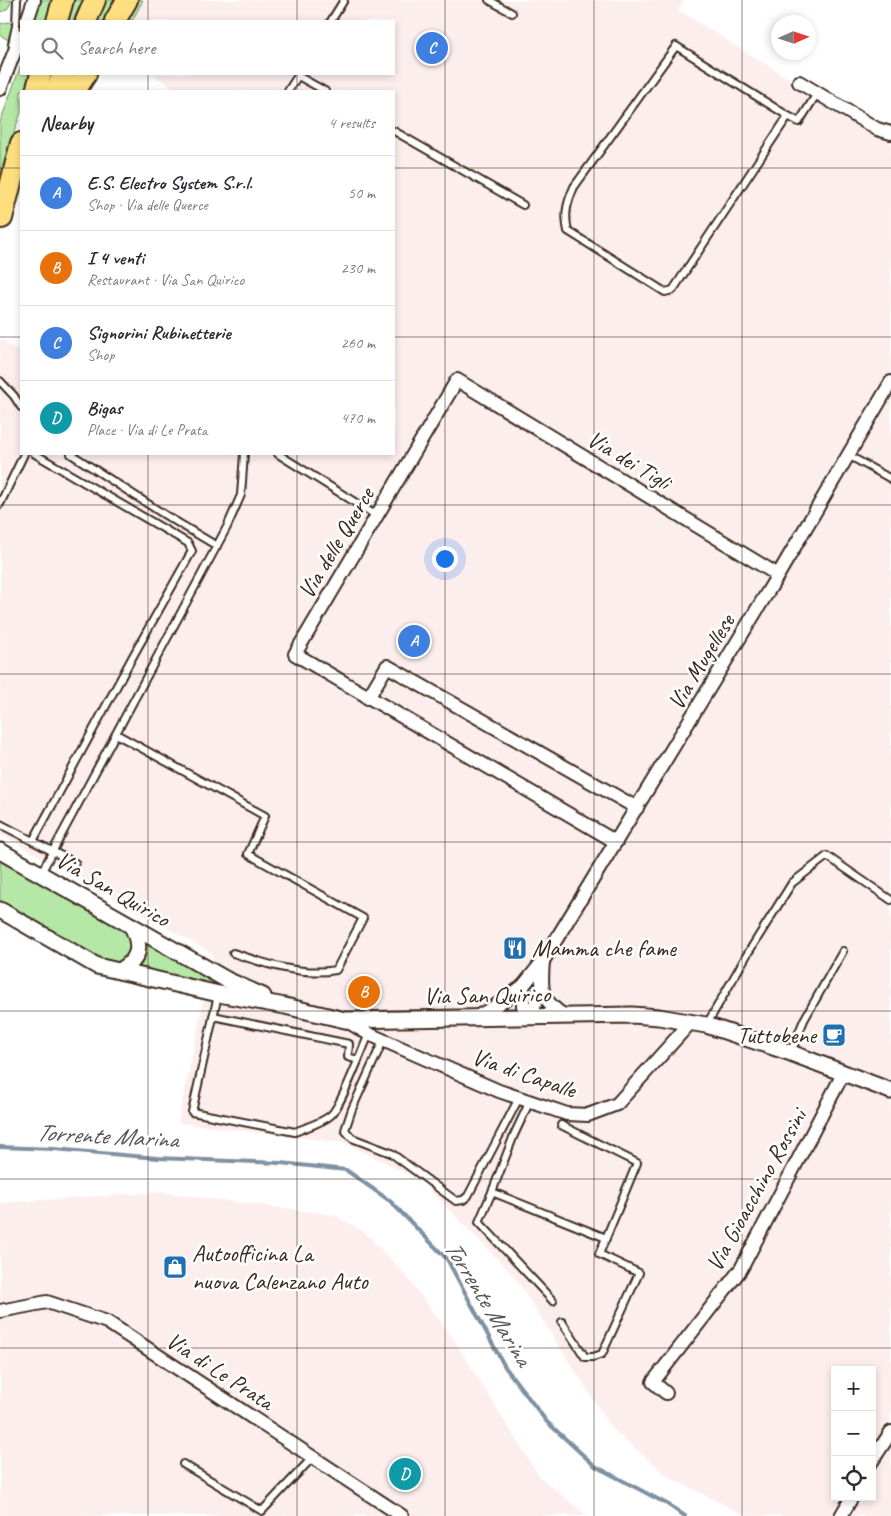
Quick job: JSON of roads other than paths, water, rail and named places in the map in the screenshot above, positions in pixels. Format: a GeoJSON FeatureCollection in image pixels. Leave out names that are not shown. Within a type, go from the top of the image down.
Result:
{"type":"FeatureCollection","features":[{"type":"Feature","properties":{"kind":"highway"},"geometry":{"type":"LineString","coordinates":[[57,20],[64,0]]}},
{"type":"Feature","properties":{"kind":"highway"},"geometry":{"type":"LineString","coordinates":[[86,20],[95,0]]}},
{"type":"Feature","properties":{"kind":"highway"},"geometry":{"type":"LineString","coordinates":[[116,20],[127,0]]}},
{"type":"Feature","properties":{"kind":"highway"},"geometry":{"type":"LineString","coordinates":[[36,90],[41,75]]}},
{"type":"Feature","properties":{"kind":"highway"},"geometry":{"type":"LineString","coordinates":[[56,90],[63,75]]}},
{"type":"Feature","properties":{"kind":"highway"},"geometry":{"type":"LineString","coordinates":[[77,90],[85,75]]}},
{"type":"Feature","properties":{"kind":"highway"},"geometry":{"type":"LineString","coordinates":[[1,221],[20,147]]}},
{"type":"Feature","properties":{"kind":"highway"},"geometry":{"type":"LineString","coordinates":[[1,221],[20,175]]}},
{"type":"Feature","properties":{"kind":"highway"},"geometry":{"type":"LineString","coordinates":[[1,221],[20,187]]}},
{"type":"Feature","properties":{"kind":"street"},"geometry":{"type":"LineString","coordinates":[[27,20],[34,0]]}},
{"type":"Feature","properties":{"kind":"street"},"geometry":{"type":"LineString","coordinates":[[0,89],[20,37]]}},
{"type":"Feature","properties":{"kind":"street"},"geometry":{"type":"LineString","coordinates":[[798,82],[818,92],[877,129],[891,133]]}},
{"type":"Feature","properties":{"kind":"street","name":"Via delle Querce"},"geometry":{"type":"LineString","coordinates":[[457,380],[295,654],[616,842]]}},
{"type":"Feature","properties":{"kind":"street","name":"Via dei Tigli"},"geometry":{"type":"LineString","coordinates":[[457,380],[778,576]]}},
{"type":"Feature","properties":{"kind":"street","name":"Via Mugellese"},"geometry":{"type":"LineString","coordinates":[[474,1018],[491,1009],[523,986],[543,961],[778,576],[891,382]]}},
{"type":"Feature","properties":{"kind":"street"},"geometry":{"type":"LineString","coordinates":[[368,698],[386,666],[637,808]]}},
{"type":"Feature","properties":{"kind":"street","name":"Via San Quirico"},"geometry":{"type":"LineString","coordinates":[[0,851],[227,980],[285,1006]]}},
{"type":"Feature","properties":{"kind":"street","name":"Via San Quirico"},"geometry":{"type":"LineString","coordinates":[[0,910],[97,966],[345,1020],[632,1015],[699,1024]]}},
{"type":"Feature","properties":{"kind":"street"},"geometry":{"type":"LineString","coordinates":[[120,971],[131,964],[136,957],[138,937],[132,926]]}},
{"type":"Feature","properties":{"kind":"street","name":"Via Mugellese"},"geometry":{"type":"LineString","coordinates":[[530,1017],[541,989],[543,961]]}},
{"type":"Feature","properties":{"kind":"street"},"geometry":{"type":"LineString","coordinates":[[523,986],[523,1006],[530,1017]]}},
{"type":"Feature","properties":{"kind":"street"},"geometry":{"type":"LineString","coordinates":[[541,989],[552,1008],[565,1016]]}},
{"type":"Feature","properties":{"kind":"street","name":"Via di Capalle"},"geometry":{"type":"LineString","coordinates":[[345,1020],[383,1041],[499,1092],[568,1114],[588,1115],[617,1104],[663,1052],[699,1024]]}},
{"type":"Feature","properties":{"kind":"street"},"geometry":{"type":"LineString","coordinates":[[699,1024],[791,1053],[891,1091]]}},
{"type":"Feature","properties":{"kind":"street","name":"Via Gioacchino Rossini"},"geometry":{"type":"LineString","coordinates":[[666,1393],[653,1382],[741,1269],[844,1072]]}},
{"type":"Feature","properties":{"kind":"street","name":"Via di Le Prata"},"geometry":{"type":"LineString","coordinates":[[0,1311],[48,1302],[107,1322],[402,1516]]}},
{"type":"Feature","properties":{"kind":"street"},"geometry":{"type":"LineString","coordinates":[[875,1456],[891,1432]]}},
{"type":"Feature","properties":{"kind":"street"},"geometry":{"type":"LineString","coordinates":[[841,1516],[850,1501]]}},
{"type":"Feature","properties":{"kind":"lane"},"geometry":{"type":"LineString","coordinates":[[8,65],[16,26],[17,0]]}},
{"type":"Feature","properties":{"kind":"lane"},"geometry":{"type":"LineString","coordinates":[[332,20],[344,0]]}},
{"type":"Feature","properties":{"kind":"lane"},"geometry":{"type":"LineString","coordinates":[[489,0],[512,13]]}},
{"type":"Feature","properties":{"kind":"lane"},"geometry":{"type":"LineString","coordinates":[[788,116],[673,290],[665,292],[568,231],[565,216],[568,200],[574,187],[676,46],[799,122],[818,92]]}},
{"type":"Feature","properties":{"kind":"lane"},"geometry":{"type":"LineString","coordinates":[[289,90],[299,75],[323,90]]}},
{"type":"Feature","properties":{"kind":"lane"},"geometry":{"type":"LineString","coordinates":[[395,132],[523,205]]}},
{"type":"Feature","properties":{"kind":"lane"},"geometry":{"type":"LineString","coordinates":[[0,381],[20,405]]}},
{"type":"Feature","properties":{"kind":"lane"},"geometry":{"type":"LineString","coordinates":[[848,454],[891,479]]}},
{"type":"Feature","properties":{"kind":"lane"},"geometry":{"type":"LineString","coordinates":[[0,504],[24,455]]}},
{"type":"Feature","properties":{"kind":"lane"},"geometry":{"type":"LineString","coordinates":[[33,841],[192,551],[188,543],[37,455]]}},
{"type":"Feature","properties":{"kind":"lane"},"geometry":{"type":"LineString","coordinates":[[73,455],[217,546]]}},
{"type":"Feature","properties":{"kind":"lane"},"geometry":{"type":"LineString","coordinates":[[40,874],[217,546],[241,494],[244,455]]}},
{"type":"Feature","properties":{"kind":"lane"},"geometry":{"type":"LineString","coordinates":[[280,455],[377,516]]}},
{"type":"Feature","properties":{"kind":"lane"},"geometry":{"type":"LineString","coordinates":[[116,734],[265,816],[248,854],[362,918],[336,970],[320,973],[295,971],[233,953]]}},
{"type":"Feature","properties":{"kind":"lane"},"geometry":{"type":"LineString","coordinates":[[0,824],[75,863]]}},
{"type":"Feature","properties":{"kind":"lane"},"geometry":{"type":"LineString","coordinates":[[699,1024],[748,953],[792,883],[826,856],[891,900]]}},
{"type":"Feature","properties":{"kind":"lane"},"geometry":{"type":"LineString","coordinates":[[791,1053],[804,1020],[843,951]]}},
{"type":"Feature","properties":{"kind":"lane"},"geometry":{"type":"LineString","coordinates":[[219,994],[192,1112],[295,1132],[331,1115],[339,1103],[369,1034]]}},
{"type":"Feature","properties":{"kind":"lane"},"geometry":{"type":"LineString","coordinates":[[213,1016],[349,1044],[348,1057],[358,1060]]}},
{"type":"Feature","properties":{"kind":"lane"},"geometry":{"type":"LineString","coordinates":[[383,1041],[352,1109],[345,1130],[352,1138],[391,1153],[456,1201],[463,1200],[468,1196],[525,1099]]}},
{"type":"Feature","properties":{"kind":"lane"},"geometry":{"type":"LineString","coordinates":[[525,1099],[514,1135],[479,1222],[552,1302]]}},
{"type":"Feature","properties":{"kind":"lane"},"geometry":{"type":"LineString","coordinates":[[561,1125],[637,1163],[599,1254],[639,1273],[602,1354],[585,1357],[562,1322]]}},
{"type":"Feature","properties":{"kind":"lane"},"geometry":{"type":"LineString","coordinates":[[492,1192],[606,1238]]}},
{"type":"Feature","properties":{"kind":"lane"},"geometry":{"type":"LineString","coordinates":[[182,1464],[262,1511],[312,1457]]}},
{"type":"Feature","properties":{"kind":"waterway","name":"Torrente Marina"},"geometry":{"type":"LineString","coordinates":[[0,1147],[54,1149],[157,1158],[281,1163],[346,1170],[390,1201],[447,1259],[505,1367],[547,1422],[595,1466],[667,1504],[685,1516]]}},
{"type":"Feature","properties":{"kind":"place","name":"Signorini Rubinetterie"},"geometry":{"type":"Point","coordinates":[432,48]}},
{"type":"Feature","properties":{"kind":"place","name":"E.S. Electro System S.r.l."},"geometry":{"type":"Point","coordinates":[414,641]}},
{"type":"Feature","properties":{"kind":"place","name":"Mamma che fame"},"geometry":{"type":"Point","coordinates":[515,948]}},
{"type":"Feature","properties":{"kind":"place","name":"I 4 venti"},"geometry":{"type":"Point","coordinates":[364,992]}},
{"type":"Feature","properties":{"kind":"place","name":"Tuttobene"},"geometry":{"type":"Point","coordinates":[834,1035]}},
{"type":"Feature","properties":{"kind":"place","name":"Autoofficina La nuova Calenzano Auto"},"geometry":{"type":"Point","coordinates":[175,1267]}},
{"type":"Feature","properties":{"kind":"place","name":"Bigas"},"geometry":{"type":"Point","coordinates":[405,1474]}}]}
